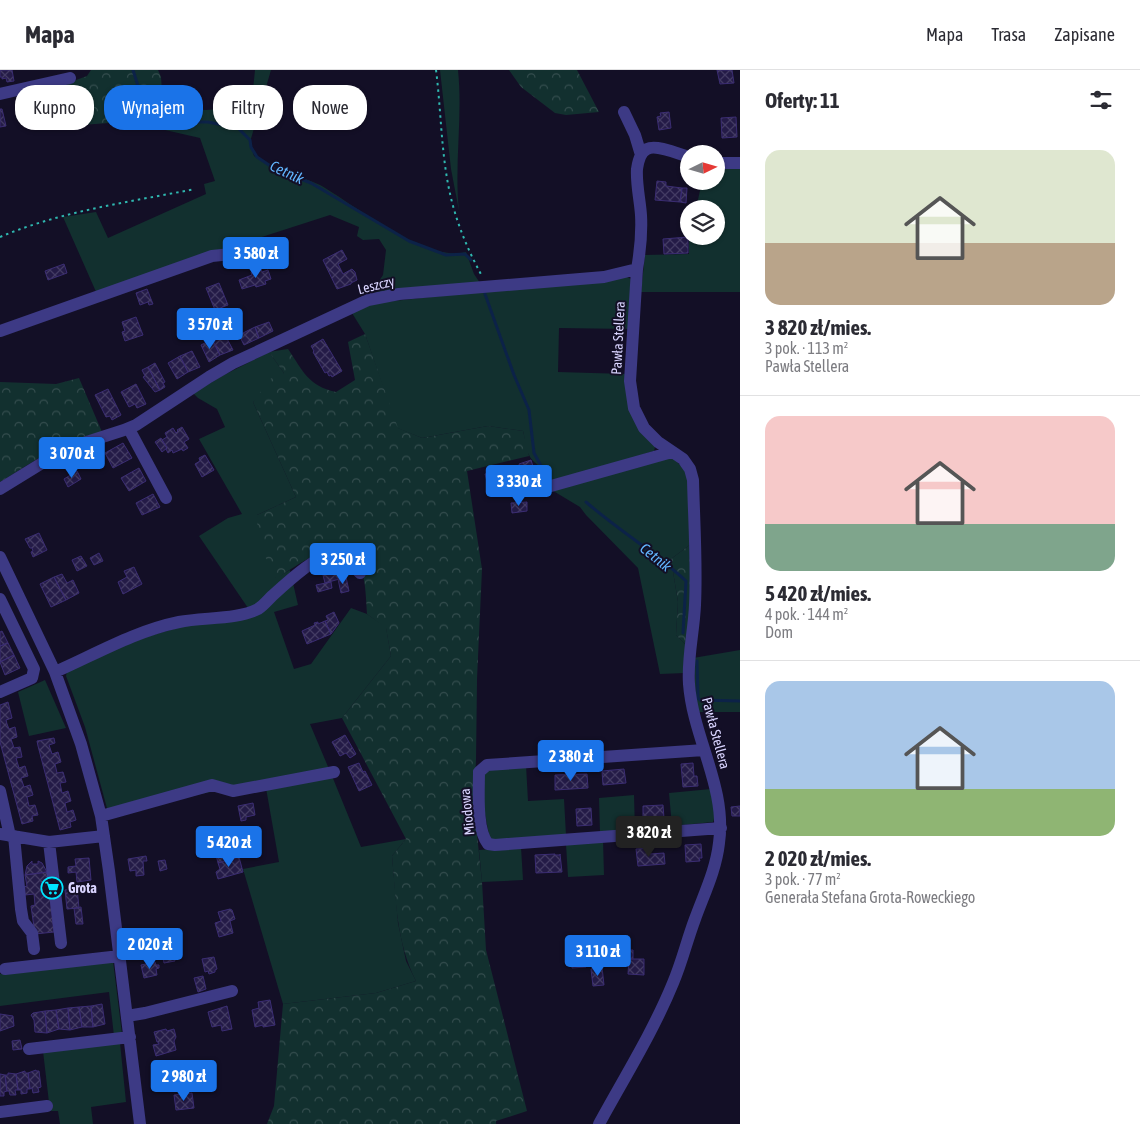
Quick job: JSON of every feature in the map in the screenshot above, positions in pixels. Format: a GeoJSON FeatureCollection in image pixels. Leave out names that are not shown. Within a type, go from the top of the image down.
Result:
{"type":"FeatureCollection","features":[{"type":"Feature","properties":{"kind":"street"},"geometry":{"type":"LineString","coordinates":[[0,94],[70,78]]}},
{"type":"Feature","properties":{"kind":"street"},"geometry":{"type":"LineString","coordinates":[[624,112],[635,135],[641,155]]}},
{"type":"Feature","properties":{"kind":"street"},"geometry":{"type":"LineString","coordinates":[[637,270],[640,250],[641,216],[637,169],[641,155],[647,148],[667,150],[680,154]]}},
{"type":"Feature","properties":{"kind":"street"},"geometry":{"type":"LineString","coordinates":[[725,163],[740,163]]}},
{"type":"Feature","properties":{"kind":"street"},"geometry":{"type":"LineString","coordinates":[[0,331],[212,256],[231,254]]}},
{"type":"Feature","properties":{"kind":"street","name":"Leszczy"},"geometry":{"type":"LineString","coordinates":[[0,489],[65,449],[146,420],[233,363],[368,300],[400,294],[604,277],[637,270]]}},
{"type":"Feature","properties":{"kind":"street","name":"Pawła Stellera"},"geometry":{"type":"LineString","coordinates":[[599,1124],[654,1024],[674,981],[689,933],[706,891],[719,844],[720,828],[719,805],[693,714],[689,684],[689,656],[694,627],[696,597],[694,480],[690,469],[683,459],[658,442],[644,428],[634,408],[630,381],[637,270]]}},
{"type":"Feature","properties":{"kind":"street"},"geometry":{"type":"LineString","coordinates":[[128,428],[166,498]]}},
{"type":"Feature","properties":{"kind":"street"},"geometry":{"type":"LineString","coordinates":[[551,486],[672,452]]}},
{"type":"Feature","properties":{"kind":"street"},"geometry":{"type":"LineString","coordinates":[[55,672],[113,644],[147,631],[179,622],[240,615],[259,608],[298,574],[322,557],[333,556],[343,558],[360,573]]}},
{"type":"Feature","properties":{"kind":"street"},"geometry":{"type":"LineString","coordinates":[[0,557],[55,672],[81,744],[101,816],[140,1124]]}},
{"type":"Feature","properties":{"kind":"street"},"geometry":{"type":"LineString","coordinates":[[0,599],[34,669],[32,678],[0,692]]}},
{"type":"Feature","properties":{"kind":"street","name":"Miodowa"},"geometry":{"type":"LineString","coordinates":[[704,750],[487,764],[479,772],[479,805],[483,838],[488,844],[495,845],[720,828]]}},
{"type":"Feature","properties":{"kind":"street"},"geometry":{"type":"LineString","coordinates":[[101,816],[212,785],[233,791],[334,772]]}},
{"type":"Feature","properties":{"kind":"street"},"geometry":{"type":"LineString","coordinates":[[0,791],[20,909],[23,921],[32,933],[34,949]]}},
{"type":"Feature","properties":{"kind":"street"},"geometry":{"type":"LineString","coordinates":[[8,835],[49,842],[104,836]]}},
{"type":"Feature","properties":{"kind":"street"},"geometry":{"type":"LineString","coordinates":[[49,842],[61,943]]}},
{"type":"Feature","properties":{"kind":"street"},"geometry":{"type":"LineString","coordinates":[[5,970],[120,956]]}},
{"type":"Feature","properties":{"kind":"street"},"geometry":{"type":"LineString","coordinates":[[127,1016],[232,991]]}},
{"type":"Feature","properties":{"kind":"street"},"geometry":{"type":"LineString","coordinates":[[29,1049],[130,1037]]}},
{"type":"Feature","properties":{"kind":"street"},"geometry":{"type":"LineString","coordinates":[[0,1112],[47,1106]]}},
{"type":"Feature","properties":{"kind":"path"},"geometry":{"type":"LineString","coordinates":[[436,70],[450,190],[463,236],[488,287]]}},
{"type":"Feature","properties":{"kind":"path"},"geometry":{"type":"LineString","coordinates":[[0,237],[38,222],[61,216],[195,188]]}},
{"type":"Feature","properties":{"kind":"green space"},"geometry":{"type":"Polygon","coordinates":[[[91,70],[158,70],[162,85],[104,85],[104,123],[94,124],[94,85],[63,85],[87,76],[91,70]]]}},
{"type":"Feature","properties":{"kind":"green space"},"geometry":{"type":"Polygon","coordinates":[[[255,70],[271,70],[267,85],[253,85],[255,70]]]}},
{"type":"Feature","properties":{"kind":"green space"},"geometry":{"type":"Polygon","coordinates":[[[440,70],[458,70],[460,105],[457,176],[459,211],[451,169],[440,70]]]}},
{"type":"Feature","properties":{"kind":"green space"},"geometry":{"type":"Polygon","coordinates":[[[509,70],[577,70],[599,112],[566,115],[555,113],[521,87],[509,70]]]}},
{"type":"Feature","properties":{"kind":"green space"},"geometry":{"type":"Polygon","coordinates":[[[213,109],[213,130],[254,130],[250,142],[254,156],[271,166],[320,185],[411,241],[431,249],[450,253],[466,252],[474,274],[480,283],[371,293],[383,275],[386,250],[379,239],[363,240],[357,236],[359,227],[330,215],[97,294],[63,217],[96,212],[108,238],[206,194],[204,184],[215,181],[200,138],[165,130],[203,130],[203,110],[213,109]]]}},
{"type":"Feature","properties":{"kind":"green space"},"geometry":{"type":"Polygon","coordinates":[[[725,167],[740,168],[740,292],[641,292],[645,255],[689,254],[689,245],[725,245],[725,200],[698,200],[700,190],[725,190],[725,167]]]}},
{"type":"Feature","properties":{"kind":"green space"},"geometry":{"type":"Polygon","coordinates":[[[625,276],[631,279],[630,329],[559,328],[558,372],[626,374],[655,447],[654,451],[550,483],[544,470],[531,459],[526,447],[523,431],[488,426],[422,438],[397,428],[365,334],[352,313],[375,303],[625,276]]]}},
{"type":"Feature","properties":{"kind":"green space"},"geometry":{"type":"Polygon","coordinates":[[[365,334],[398,428],[422,438],[488,426],[523,431],[529,456],[467,471],[482,569],[474,806],[482,882],[486,950],[527,1111],[496,1121],[496,1124],[267,1124],[274,1106],[283,1004],[376,993],[416,981],[404,951],[398,920],[392,856],[406,839],[342,718],[391,656],[386,628],[367,614],[362,572],[353,559],[345,553],[335,551],[314,556],[276,579],[258,542],[257,515],[296,497],[253,402],[270,379],[284,373],[269,352],[288,349],[302,371],[312,382],[336,392],[355,380],[348,342],[365,334]]]}},
{"type":"Feature","properties":{"kind":"green space"},"geometry":{"type":"Polygon","coordinates":[[[269,352],[284,373],[253,402],[296,497],[257,515],[276,578],[290,570],[298,605],[274,612],[294,669],[311,664],[351,608],[367,614],[386,627],[391,656],[342,718],[310,724],[329,769],[108,812],[85,727],[66,676],[67,671],[114,646],[248,608],[199,536],[228,518],[242,514],[199,439],[225,427],[217,409],[193,393],[269,352]]]}},
{"type":"Feature","properties":{"kind":"green space"},"geometry":{"type":"Polygon","coordinates":[[[79,378],[102,432],[61,446],[0,482],[0,382],[56,384],[79,378]]]}},
{"type":"Feature","properties":{"kind":"green space"},"geometry":{"type":"Polygon","coordinates":[[[672,457],[688,473],[691,544],[671,559],[678,602],[676,635],[687,646],[685,673],[660,674],[638,568],[580,507],[550,489],[672,457]]]}},
{"type":"Feature","properties":{"kind":"green space"},"geometry":{"type":"Polygon","coordinates":[[[691,544],[692,598],[687,646],[676,635],[678,602],[671,559],[691,544]]]}},
{"type":"Feature","properties":{"kind":"green space"},"geometry":{"type":"Polygon","coordinates":[[[740,650],[740,712],[697,712],[693,658],[740,650]]]}},
{"type":"Feature","properties":{"kind":"green space"},"geometry":{"type":"Polygon","coordinates":[[[45,680],[66,728],[29,736],[18,692],[45,680]]]}},
{"type":"Feature","properties":{"kind":"green space"},"geometry":{"type":"Polygon","coordinates":[[[526,765],[528,801],[564,799],[566,835],[490,840],[484,809],[482,776],[487,769],[526,765]]]}},
{"type":"Feature","properties":{"kind":"green space"},"geometry":{"type":"Polygon","coordinates":[[[332,776],[361,847],[406,839],[392,856],[398,923],[406,961],[416,981],[376,993],[283,1004],[243,869],[279,862],[266,788],[332,776]]]}},
{"type":"Feature","properties":{"kind":"green space"},"geometry":{"type":"Polygon","coordinates":[[[711,789],[715,816],[713,822],[672,826],[669,793],[711,789]]]}},
{"type":"Feature","properties":{"kind":"green space"},"geometry":{"type":"Polygon","coordinates":[[[634,795],[635,831],[600,833],[599,798],[634,795]]]}},
{"type":"Feature","properties":{"kind":"green space"},"geometry":{"type":"Polygon","coordinates":[[[603,840],[604,875],[568,877],[566,844],[603,840]]]}},
{"type":"Feature","properties":{"kind":"green space"},"geometry":{"type":"Polygon","coordinates":[[[521,847],[523,880],[482,882],[479,850],[521,847]]]}},
{"type":"Feature","properties":{"kind":"green space"},"geometry":{"type":"Polygon","coordinates":[[[113,961],[122,1034],[114,1036],[109,992],[0,1006],[0,974],[113,961]]]}},
{"type":"Feature","properties":{"kind":"green space"},"geometry":{"type":"Polygon","coordinates":[[[120,1043],[126,1102],[91,1107],[93,1124],[60,1124],[58,1111],[50,1111],[43,1051],[120,1043]]]}},
{"type":"Feature","properties":{"kind":"building"},"geometry":{"type":"Polygon","coordinates":[[[0,70],[12,70],[14,81],[7,82],[6,78],[2,79],[0,77],[0,70]]]}},
{"type":"Feature","properties":{"kind":"building"},"geometry":{"type":"Polygon","coordinates":[[[717,70],[732,70],[734,83],[720,84],[717,70]]]}},
{"type":"Feature","properties":{"kind":"building"},"geometry":{"type":"Polygon","coordinates":[[[0,109],[2,109],[6,126],[0,127],[0,109]]]}},
{"type":"Feature","properties":{"kind":"building"},"geometry":{"type":"Polygon","coordinates":[[[669,112],[671,128],[659,130],[657,117],[661,116],[660,113],[669,112]]]}},
{"type":"Feature","properties":{"kind":"building"},"geometry":{"type":"Polygon","coordinates":[[[736,117],[737,137],[722,138],[721,118],[736,117]]]}},
{"type":"Feature","properties":{"kind":"building"},"geometry":{"type":"Polygon","coordinates":[[[657,181],[666,182],[666,186],[680,188],[682,190],[680,202],[655,200],[657,181]]]}},
{"type":"Feature","properties":{"kind":"building"},"geometry":{"type":"Polygon","coordinates":[[[682,190],[687,190],[686,200],[680,200],[682,190]]]}},
{"type":"Feature","properties":{"kind":"building"},"geometry":{"type":"Polygon","coordinates":[[[680,238],[680,245],[688,245],[688,253],[664,254],[663,239],[680,238]]]}},
{"type":"Feature","properties":{"kind":"building"},"geometry":{"type":"Polygon","coordinates":[[[342,250],[347,259],[338,264],[343,274],[352,269],[357,280],[337,289],[323,260],[342,250]]]}},
{"type":"Feature","properties":{"kind":"building"},"geometry":{"type":"Polygon","coordinates":[[[64,264],[67,273],[48,280],[45,271],[64,264]]]}},
{"type":"Feature","properties":{"kind":"building"},"geometry":{"type":"Polygon","coordinates":[[[261,269],[262,272],[268,270],[271,279],[265,281],[266,284],[242,289],[239,280],[252,275],[251,272],[261,269]]]}},
{"type":"Feature","properties":{"kind":"building"},"geometry":{"type":"Polygon","coordinates":[[[219,283],[228,305],[215,310],[206,288],[219,283]]]}},
{"type":"Feature","properties":{"kind":"building"},"geometry":{"type":"Polygon","coordinates":[[[147,289],[153,304],[149,305],[148,302],[140,305],[136,293],[147,289]]]}},
{"type":"Feature","properties":{"kind":"building"},"geometry":{"type":"Polygon","coordinates":[[[136,317],[143,335],[125,341],[122,332],[125,331],[122,322],[136,317]]]}},
{"type":"Feature","properties":{"kind":"building"},"geometry":{"type":"Polygon","coordinates":[[[269,322],[273,331],[259,338],[255,327],[269,322]]]}},
{"type":"Feature","properties":{"kind":"building"},"geometry":{"type":"Polygon","coordinates":[[[255,327],[259,338],[244,345],[239,335],[255,327]]]}},
{"type":"Feature","properties":{"kind":"building"},"geometry":{"type":"Polygon","coordinates":[[[224,333],[233,350],[220,355],[212,339],[224,333]]]}},
{"type":"Feature","properties":{"kind":"building"},"geometry":{"type":"Polygon","coordinates":[[[212,339],[220,355],[209,362],[201,345],[212,339]]]}},
{"type":"Feature","properties":{"kind":"building"},"geometry":{"type":"Polygon","coordinates":[[[323,339],[342,371],[332,377],[327,372],[325,373],[311,346],[323,339]]]}},
{"type":"Feature","properties":{"kind":"building"},"geometry":{"type":"Polygon","coordinates":[[[192,351],[200,367],[188,372],[180,356],[192,351]]]}},
{"type":"Feature","properties":{"kind":"building"},"geometry":{"type":"Polygon","coordinates":[[[180,356],[188,372],[177,379],[168,363],[180,356]]]}},
{"type":"Feature","properties":{"kind":"building"},"geometry":{"type":"Polygon","coordinates":[[[155,363],[165,382],[163,383],[165,387],[160,390],[148,367],[155,363]]]}},
{"type":"Feature","properties":{"kind":"building"},"geometry":{"type":"Polygon","coordinates":[[[148,367],[160,390],[155,392],[143,377],[145,376],[142,370],[148,367]]]}},
{"type":"Feature","properties":{"kind":"building"},"geometry":{"type":"Polygon","coordinates":[[[136,384],[146,404],[137,408],[135,404],[129,407],[121,392],[136,384]]]}},
{"type":"Feature","properties":{"kind":"building"},"geometry":{"type":"Polygon","coordinates":[[[108,389],[121,415],[112,420],[110,416],[106,417],[95,395],[108,389]]]}},
{"type":"Feature","properties":{"kind":"building"},"geometry":{"type":"Polygon","coordinates":[[[182,427],[189,439],[184,442],[188,448],[173,453],[172,450],[168,453],[162,440],[167,437],[165,433],[173,428],[176,433],[182,427]]]}},
{"type":"Feature","properties":{"kind":"building"},"geometry":{"type":"Polygon","coordinates":[[[161,438],[167,448],[162,452],[155,442],[161,438]]]}},
{"type":"Feature","properties":{"kind":"building"},"geometry":{"type":"Polygon","coordinates":[[[123,443],[132,458],[113,468],[105,453],[123,443]]]}},
{"type":"Feature","properties":{"kind":"building"},"geometry":{"type":"Polygon","coordinates":[[[205,455],[214,470],[202,477],[195,464],[200,461],[199,458],[205,455]]]}},
{"type":"Feature","properties":{"kind":"building"},"geometry":{"type":"Polygon","coordinates":[[[531,460],[537,479],[524,483],[519,464],[531,460]]]}},
{"type":"Feature","properties":{"kind":"building"},"geometry":{"type":"Polygon","coordinates":[[[139,468],[146,481],[129,491],[121,478],[139,468]]]}},
{"type":"Feature","properties":{"kind":"building"},"geometry":{"type":"Polygon","coordinates":[[[504,469],[505,474],[502,475],[504,486],[489,489],[485,474],[504,469]]]}},
{"type":"Feature","properties":{"kind":"building"},"geometry":{"type":"Polygon","coordinates":[[[77,471],[81,479],[68,487],[64,479],[77,471]]]}},
{"type":"Feature","properties":{"kind":"building"},"geometry":{"type":"Polygon","coordinates":[[[153,494],[160,507],[142,515],[136,503],[153,494]]]}},
{"type":"Feature","properties":{"kind":"building"},"geometry":{"type":"Polygon","coordinates":[[[527,502],[527,511],[512,513],[511,503],[527,502]]]}},
{"type":"Feature","properties":{"kind":"building"},"geometry":{"type":"Polygon","coordinates":[[[39,533],[47,550],[33,557],[32,548],[30,548],[25,539],[39,533]]]}},
{"type":"Feature","properties":{"kind":"building"},"geometry":{"type":"Polygon","coordinates":[[[99,553],[103,561],[94,565],[90,558],[99,553]]]}},
{"type":"Feature","properties":{"kind":"building"},"geometry":{"type":"Polygon","coordinates":[[[81,556],[87,566],[77,571],[72,560],[81,556]]]}},
{"type":"Feature","properties":{"kind":"building"},"geometry":{"type":"Polygon","coordinates":[[[134,567],[142,584],[123,594],[118,582],[127,577],[124,571],[134,567]]]}},
{"type":"Feature","properties":{"kind":"building"},"geometry":{"type":"Polygon","coordinates":[[[340,567],[343,578],[325,583],[322,571],[340,567]]]}},
{"type":"Feature","properties":{"kind":"building"},"geometry":{"type":"Polygon","coordinates":[[[62,574],[67,583],[73,580],[79,593],[66,600],[54,577],[62,574]]]}},
{"type":"Feature","properties":{"kind":"building"},"geometry":{"type":"Polygon","coordinates":[[[54,577],[66,600],[51,607],[40,584],[54,577]]]}},
{"type":"Feature","properties":{"kind":"building"},"geometry":{"type":"Polygon","coordinates":[[[346,577],[349,591],[341,593],[338,579],[346,577]]]}},
{"type":"Feature","properties":{"kind":"building"},"geometry":{"type":"Polygon","coordinates":[[[331,582],[332,588],[318,592],[316,585],[331,582]]]}},
{"type":"Feature","properties":{"kind":"building"},"geometry":{"type":"Polygon","coordinates":[[[334,612],[339,623],[331,634],[325,621],[328,620],[326,616],[334,612]]]}},
{"type":"Feature","properties":{"kind":"building"},"geometry":{"type":"Polygon","coordinates":[[[325,621],[331,634],[307,644],[302,631],[315,625],[314,623],[318,622],[318,624],[325,621]]]}},
{"type":"Feature","properties":{"kind":"building"},"geometry":{"type":"Polygon","coordinates":[[[2,631],[8,643],[0,646],[0,632],[2,631]]]}},
{"type":"Feature","properties":{"kind":"building"},"geometry":{"type":"Polygon","coordinates":[[[8,643],[14,655],[0,662],[0,646],[8,643]]]}},
{"type":"Feature","properties":{"kind":"building"},"geometry":{"type":"Polygon","coordinates":[[[14,655],[20,668],[5,675],[0,662],[14,655]]]}},
{"type":"Feature","properties":{"kind":"building"},"geometry":{"type":"Polygon","coordinates":[[[8,702],[12,718],[6,720],[7,724],[9,729],[15,727],[17,737],[11,739],[14,748],[20,747],[22,757],[16,758],[19,768],[25,766],[28,776],[21,778],[24,787],[30,785],[33,795],[27,797],[29,806],[35,805],[38,815],[32,816],[33,821],[22,824],[0,742],[0,705],[8,702]]]}},
{"type":"Feature","properties":{"kind":"building"},"geometry":{"type":"Polygon","coordinates":[[[345,735],[356,754],[350,758],[346,753],[340,756],[332,742],[345,735]]]}},
{"type":"Feature","properties":{"kind":"building"},"geometry":{"type":"Polygon","coordinates":[[[54,738],[55,743],[49,745],[52,754],[58,752],[61,762],[55,764],[57,773],[63,772],[66,782],[60,783],[62,793],[68,791],[71,801],[65,803],[67,812],[73,810],[76,820],[70,822],[71,827],[60,830],[37,741],[54,738]]]}},
{"type":"Feature","properties":{"kind":"building"},"geometry":{"type":"Polygon","coordinates":[[[359,763],[372,785],[359,791],[348,767],[359,763]]]}},
{"type":"Feature","properties":{"kind":"building"},"geometry":{"type":"Polygon","coordinates":[[[693,763],[694,776],[697,776],[698,786],[683,787],[681,764],[693,763]]]}},
{"type":"Feature","properties":{"kind":"building"},"geometry":{"type":"Polygon","coordinates":[[[624,769],[626,783],[603,785],[602,771],[624,769]]]}},
{"type":"Feature","properties":{"kind":"building"},"geometry":{"type":"Polygon","coordinates":[[[587,774],[588,788],[555,790],[555,775],[587,774]]]}},
{"type":"Feature","properties":{"kind":"building"},"geometry":{"type":"Polygon","coordinates":[[[253,803],[255,815],[246,817],[246,820],[241,821],[238,806],[253,803]]]}},
{"type":"Feature","properties":{"kind":"building"},"geometry":{"type":"Polygon","coordinates":[[[663,805],[664,818],[643,820],[643,806],[663,805]]]}},
{"type":"Feature","properties":{"kind":"building"},"geometry":{"type":"Polygon","coordinates":[[[740,806],[740,816],[732,816],[731,807],[740,806]]]}},
{"type":"Feature","properties":{"kind":"building"},"geometry":{"type":"Polygon","coordinates":[[[591,808],[592,825],[577,826],[576,809],[591,808]]]}},
{"type":"Feature","properties":{"kind":"building"},"geometry":{"type":"Polygon","coordinates":[[[701,844],[702,858],[699,858],[700,861],[686,862],[685,845],[701,844]]]}},
{"type":"Feature","properties":{"kind":"building"},"geometry":{"type":"Polygon","coordinates":[[[650,848],[650,854],[664,853],[665,864],[638,866],[636,849],[650,848]]]}},
{"type":"Feature","properties":{"kind":"building"},"geometry":{"type":"Polygon","coordinates":[[[236,849],[239,857],[218,863],[216,855],[236,849]]]}},
{"type":"Feature","properties":{"kind":"building"},"geometry":{"type":"Polygon","coordinates":[[[560,854],[562,872],[536,873],[535,855],[560,854]]]}},
{"type":"Feature","properties":{"kind":"building"},"geometry":{"type":"Polygon","coordinates":[[[146,856],[147,861],[143,861],[144,875],[136,876],[136,870],[130,871],[128,859],[146,856]]]}},
{"type":"Feature","properties":{"kind":"building"},"geometry":{"type":"Polygon","coordinates":[[[239,857],[243,872],[218,879],[216,872],[220,869],[218,863],[239,857]]]}},
{"type":"Feature","properties":{"kind":"building"},"geometry":{"type":"Polygon","coordinates":[[[89,858],[91,880],[77,882],[76,872],[68,873],[68,867],[76,866],[75,859],[89,858]]]}},
{"type":"Feature","properties":{"kind":"building"},"geometry":{"type":"Polygon","coordinates":[[[165,860],[167,869],[160,871],[158,861],[165,860]]]}},
{"type":"Feature","properties":{"kind":"building"},"geometry":{"type":"Polygon","coordinates":[[[32,861],[32,864],[38,864],[38,861],[42,863],[47,872],[25,875],[27,866],[32,861]]]}},
{"type":"Feature","properties":{"kind":"building"},"geometry":{"type":"Polygon","coordinates":[[[47,872],[54,932],[35,934],[31,906],[35,905],[34,894],[25,895],[24,887],[27,886],[25,875],[47,872]]]}},
{"type":"Feature","properties":{"kind":"building"},"geometry":{"type":"Polygon","coordinates":[[[77,888],[79,908],[67,909],[65,890],[77,888]]]}},
{"type":"Feature","properties":{"kind":"building"},"geometry":{"type":"Polygon","coordinates":[[[81,907],[83,924],[76,924],[74,908],[81,907]]]}},
{"type":"Feature","properties":{"kind":"building"},"geometry":{"type":"Polygon","coordinates":[[[230,909],[235,919],[230,921],[233,933],[219,937],[215,923],[221,921],[218,912],[230,909]]]}},
{"type":"Feature","properties":{"kind":"building"},"geometry":{"type":"Polygon","coordinates":[[[153,942],[154,947],[151,947],[153,956],[141,959],[138,945],[153,942]]]}},
{"type":"Feature","properties":{"kind":"building"},"geometry":{"type":"Polygon","coordinates":[[[584,950],[586,967],[572,968],[570,952],[584,950]]]}},
{"type":"Feature","properties":{"kind":"building"},"geometry":{"type":"Polygon","coordinates":[[[617,950],[633,950],[633,959],[629,959],[629,965],[625,963],[625,959],[618,959],[617,950]]]}},
{"type":"Feature","properties":{"kind":"building"},"geometry":{"type":"Polygon","coordinates":[[[173,955],[175,961],[164,963],[163,957],[173,955]]]}},
{"type":"Feature","properties":{"kind":"building"},"geometry":{"type":"Polygon","coordinates":[[[214,957],[217,969],[209,974],[208,971],[205,972],[202,959],[214,957]]]}},
{"type":"Feature","properties":{"kind":"building"},"geometry":{"type":"Polygon","coordinates":[[[629,959],[644,959],[644,975],[628,974],[629,959]]]}},
{"type":"Feature","properties":{"kind":"building"},"geometry":{"type":"Polygon","coordinates":[[[155,962],[156,965],[159,965],[159,968],[156,969],[157,975],[144,978],[141,965],[155,962]]]}},
{"type":"Feature","properties":{"kind":"building"},"geometry":{"type":"Polygon","coordinates":[[[602,967],[604,985],[593,986],[591,969],[602,967]]]}},
{"type":"Feature","properties":{"kind":"building"},"geometry":{"type":"Polygon","coordinates":[[[203,976],[206,989],[198,992],[194,978],[203,976]]]}},
{"type":"Feature","properties":{"kind":"building"},"geometry":{"type":"Polygon","coordinates":[[[270,1000],[275,1025],[255,1027],[252,1010],[259,1008],[258,1002],[270,1000]]]}},
{"type":"Feature","properties":{"kind":"building"},"geometry":{"type":"Polygon","coordinates":[[[102,1004],[105,1024],[93,1027],[91,1006],[102,1004]]]}},
{"type":"Feature","properties":{"kind":"building"},"geometry":{"type":"Polygon","coordinates":[[[91,1006],[93,1027],[82,1027],[79,1007],[91,1006]]]}},
{"type":"Feature","properties":{"kind":"building"},"geometry":{"type":"Polygon","coordinates":[[[227,1006],[232,1029],[222,1031],[221,1025],[212,1027],[208,1012],[227,1006]]]}},
{"type":"Feature","properties":{"kind":"building"},"geometry":{"type":"Polygon","coordinates":[[[79,1007],[82,1027],[70,1030],[68,1008],[79,1007]]]}},
{"type":"Feature","properties":{"kind":"building"},"geometry":{"type":"Polygon","coordinates":[[[68,1008],[70,1030],[59,1029],[56,1010],[68,1008]]]}},
{"type":"Feature","properties":{"kind":"building"},"geometry":{"type":"Polygon","coordinates":[[[56,1010],[59,1029],[47,1033],[45,1011],[56,1010]]]}},
{"type":"Feature","properties":{"kind":"building"},"geometry":{"type":"Polygon","coordinates":[[[45,1011],[47,1033],[35,1032],[34,1020],[31,1015],[45,1011]]]}},
{"type":"Feature","properties":{"kind":"building"},"geometry":{"type":"Polygon","coordinates":[[[0,1014],[13,1016],[14,1026],[0,1031],[0,1014]]]}},
{"type":"Feature","properties":{"kind":"building"},"geometry":{"type":"Polygon","coordinates":[[[166,1029],[167,1031],[174,1029],[176,1050],[156,1056],[153,1045],[159,1044],[154,1032],[166,1029]]]}},
{"type":"Feature","properties":{"kind":"building"},"geometry":{"type":"Polygon","coordinates":[[[20,1040],[22,1049],[13,1050],[12,1041],[20,1040]]]}},
{"type":"Feature","properties":{"kind":"building"},"geometry":{"type":"Polygon","coordinates":[[[36,1070],[39,1071],[41,1087],[38,1088],[39,1092],[33,1093],[32,1088],[30,1089],[28,1073],[36,1070]]]}},
{"type":"Feature","properties":{"kind":"building"},"geometry":{"type":"Polygon","coordinates":[[[25,1071],[25,1073],[28,1073],[30,1089],[27,1089],[27,1093],[21,1094],[21,1090],[18,1090],[16,1074],[25,1071]]]}},
{"type":"Feature","properties":{"kind":"building"},"geometry":{"type":"Polygon","coordinates":[[[8,1073],[16,1074],[18,1090],[15,1090],[16,1095],[10,1095],[9,1091],[7,1091],[5,1075],[8,1075],[8,1073]]]}},
{"type":"Feature","properties":{"kind":"building"},"geometry":{"type":"Polygon","coordinates":[[[0,1074],[5,1075],[7,1091],[4,1092],[4,1096],[0,1096],[0,1074]]]}},
{"type":"Feature","properties":{"kind":"building"},"geometry":{"type":"Polygon","coordinates":[[[200,1075],[201,1084],[173,1088],[172,1078],[200,1075]]]}},
{"type":"Feature","properties":{"kind":"building"},"geometry":{"type":"Polygon","coordinates":[[[192,1093],[194,1108],[176,1110],[174,1095],[192,1093]]]}},
{"type":"Feature","properties":{"kind":"waterway","name":"Cetnik"},"geometry":{"type":"LineString","coordinates":[[133,70],[150,117],[173,122],[208,122],[238,128],[250,140],[251,147],[257,157],[275,169],[311,183],[409,241],[446,255],[465,254],[471,260]]}},
{"type":"Feature","properties":{"kind":"waterway","name":"Cetnik"},"geometry":{"type":"LineString","coordinates":[[485,294],[514,375],[529,410],[534,453],[546,475]]}},
{"type":"Feature","properties":{"kind":"waterway","name":"Cetnik"},"geometry":{"type":"LineString","coordinates":[[586,502],[662,560],[686,581],[683,633]]}},
{"type":"Feature","properties":{"kind":"waterway","name":"Cetnik"},"geometry":{"type":"LineString","coordinates":[[697,661],[698,698],[700,700],[740,701]]}},
{"type":"Feature","properties":{"kind":"place","name":"Grota"},"geometry":{"type":"Point","coordinates":[52,888]}}]}
